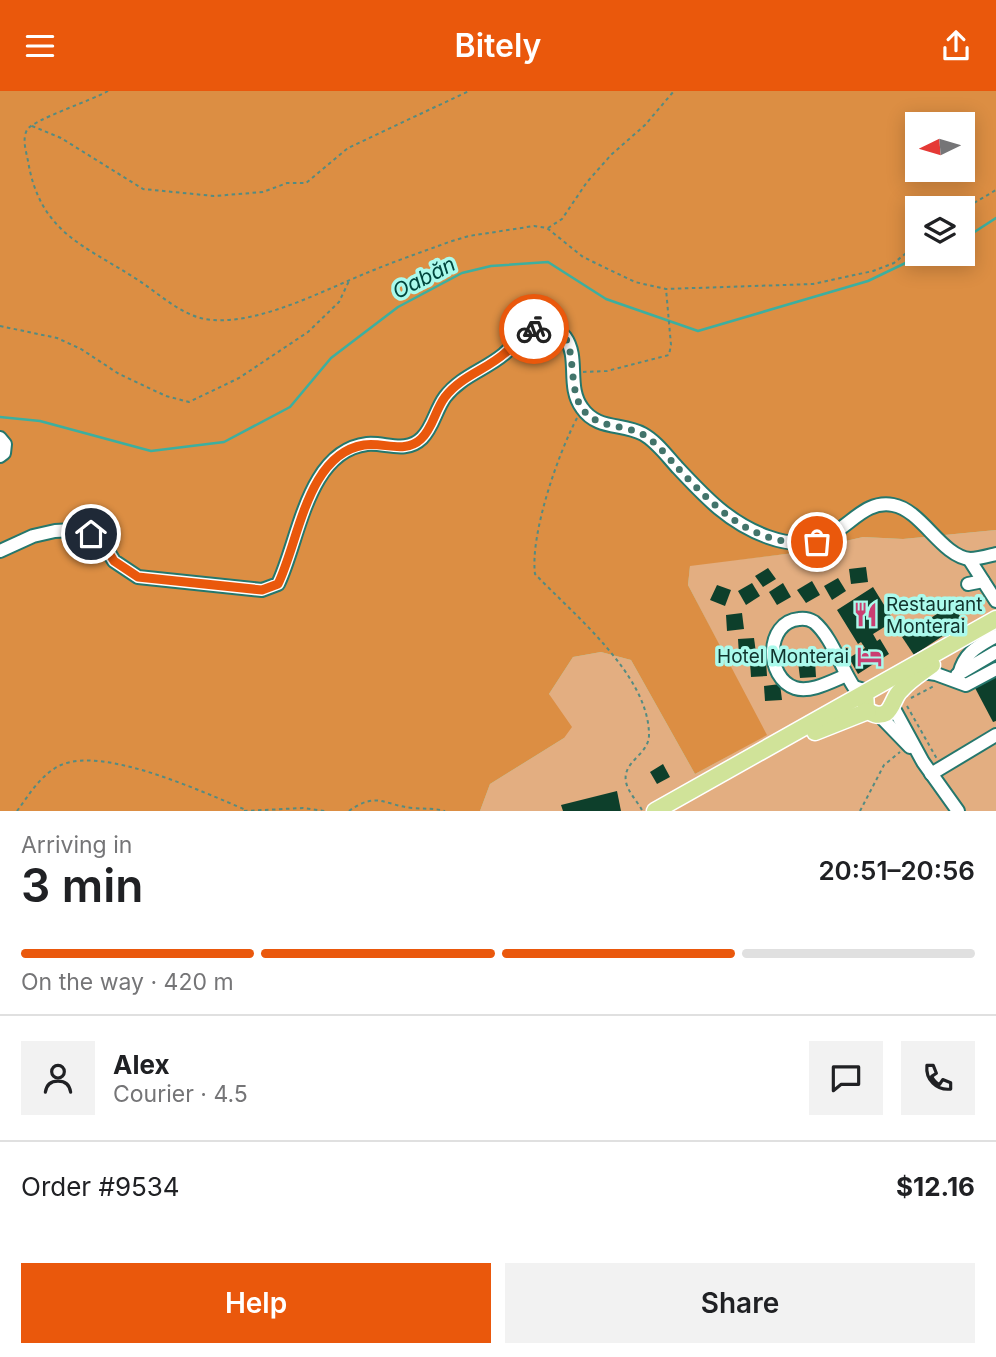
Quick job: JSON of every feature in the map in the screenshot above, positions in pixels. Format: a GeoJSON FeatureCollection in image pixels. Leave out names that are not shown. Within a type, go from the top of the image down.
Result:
{"type":"FeatureCollection","features":[{"type":"Feature","properties":{"kind":"main road"},"geometry":{"type":"LineString","coordinates":[[741,764],[883,708],[903,687],[923,672],[975,634],[994,626]]}},
{"type":"Feature","properties":{"kind":"main road"},"geometry":{"type":"LineString","coordinates":[[655,811],[869,690],[994,626]]}},
{"type":"Feature","properties":{"kind":"main road"},"geometry":{"type":"LineString","coordinates":[[869,690],[885,688],[883,708]]}},
{"type":"Feature","properties":{"kind":"main road"},"geometry":{"type":"LineString","coordinates":[[869,690],[864,704],[883,708]]}},
{"type":"Feature","properties":{"kind":"street"},"geometry":{"type":"LineString","coordinates":[[0,551],[33,536],[74,530],[101,540],[114,561],[138,577],[262,590],[278,584],[287,566],[295,532],[307,501],[331,461],[344,451],[373,444],[399,447],[413,445],[423,438],[443,399],[458,383],[494,362],[530,330],[542,327],[564,335],[572,353],[573,391],[582,409],[596,422],[643,434],[722,513],[742,527],[796,544],[817,542],[841,530],[865,510],[879,505],[894,505],[908,512],[956,554],[969,559],[996,554]]}},
{"type":"Feature","properties":{"kind":"street"},"geometry":{"type":"LineString","coordinates":[[0,438],[5,444],[4,453],[0,456]]}},
{"type":"Feature","properties":{"kind":"street"},"geometry":{"type":"LineString","coordinates":[[969,559],[996,601]]}},
{"type":"Feature","properties":{"kind":"street"},"geometry":{"type":"LineString","coordinates":[[968,584],[983,581]]}},
{"type":"Feature","properties":{"kind":"street"},"geometry":{"type":"LineString","coordinates":[[847,675],[813,688],[796,688],[783,680],[776,669],[775,633],[782,624],[809,619],[817,624],[847,675],[854,687],[869,690]]}},
{"type":"Feature","properties":{"kind":"street"},"geometry":{"type":"LineString","coordinates":[[950,678],[968,653],[994,626]]}},
{"type":"Feature","properties":{"kind":"street"},"geometry":{"type":"LineString","coordinates":[[968,653],[975,634]]}},
{"type":"Feature","properties":{"kind":"street"},"geometry":{"type":"LineString","coordinates":[[950,678],[996,652]]}},
{"type":"Feature","properties":{"kind":"street"},"geometry":{"type":"LineString","coordinates":[[923,672],[966,685],[996,669]]}},
{"type":"Feature","properties":{"kind":"street"},"geometry":{"type":"LineString","coordinates":[[883,708],[923,762]]}},
{"type":"Feature","properties":{"kind":"street"},"geometry":{"type":"LineString","coordinates":[[883,708],[958,811]]}},
{"type":"Feature","properties":{"kind":"street"},"geometry":{"type":"LineString","coordinates":[[931,774],[996,736]]}},
{"type":"Feature","properties":{"kind":"path"},"geometry":{"type":"LineString","coordinates":[[108,91],[88,103],[31,125],[24,142],[37,196],[53,221],[77,245],[199,318],[239,318],[297,301],[468,236],[534,226],[547,228],[583,257],[635,282],[666,289],[813,284],[873,271],[894,263],[905,254]]}},
{"type":"Feature","properties":{"kind":"path"},"geometry":{"type":"LineString","coordinates":[[31,125],[61,138],[143,189],[214,196],[263,192],[287,183],[306,183],[348,148],[469,91]]}},
{"type":"Feature","properties":{"kind":"path"},"geometry":{"type":"LineString","coordinates":[[547,228],[562,219],[587,182],[611,155],[645,125],[674,91]]}},
{"type":"Feature","properties":{"kind":"path"},"geometry":{"type":"LineString","coordinates":[[975,202],[996,190]]}},
{"type":"Feature","properties":{"kind":"path"},"geometry":{"type":"LineString","coordinates":[[0,326],[57,338],[81,349],[119,374],[166,396],[189,402],[201,399],[239,378],[308,332],[339,302],[350,280]]}},
{"type":"Feature","properties":{"kind":"path"},"geometry":{"type":"LineString","coordinates":[[572,373],[607,371],[669,355],[671,345],[666,289]]}},
{"type":"Feature","properties":{"kind":"path"},"geometry":{"type":"LineString","coordinates":[[582,409],[564,443],[536,538],[533,556],[535,575],[625,669],[639,697],[649,740],[647,747],[628,767],[626,776],[627,785],[643,811]]}},
{"type":"Feature","properties":{"kind":"path"},"geometry":{"type":"LineString","coordinates":[[938,760],[904,702],[950,678]]}},
{"type":"Feature","properties":{"kind":"path"},"geometry":{"type":"LineString","coordinates":[[860,811],[884,765],[893,755],[910,747]]}},
{"type":"Feature","properties":{"kind":"path"},"geometry":{"type":"LineString","coordinates":[[17,811],[51,770],[80,760],[100,760],[181,784],[245,810],[303,808],[325,811]]}},
{"type":"Feature","properties":{"kind":"path"},"geometry":{"type":"LineString","coordinates":[[349,811],[362,802],[379,799],[410,808],[445,811]]}},
{"type":"Feature","properties":{"kind":"shaded area"},"geometry":{"type":"Polygon","coordinates":[[[0,91],[996,91],[996,530],[903,539],[863,537],[794,553],[690,566],[688,585],[767,735],[695,774],[631,660],[601,652],[573,657],[549,694],[572,727],[564,738],[490,784],[480,811],[0,811],[0,91]]]}},
{"type":"Feature","properties":{"kind":"shaded area"},"geometry":{"type":"Polygon","coordinates":[[[996,530],[996,811],[480,811],[490,784],[564,738],[549,694],[573,657],[601,652],[631,660],[695,774],[766,735],[688,585],[690,565],[794,553],[863,537],[903,539],[996,530]]]}},
{"type":"Feature","properties":{"kind":"building"},"geometry":{"type":"Polygon","coordinates":[[[866,567],[868,582],[851,584],[849,569],[866,567]]]}},
{"type":"Feature","properties":{"kind":"building"},"geometry":{"type":"Polygon","coordinates":[[[768,568],[776,579],[763,587],[755,576],[768,568]]]}},
{"type":"Feature","properties":{"kind":"building"},"geometry":{"type":"Polygon","coordinates":[[[838,578],[846,591],[832,600],[824,586],[838,578]]]}},
{"type":"Feature","properties":{"kind":"building"},"geometry":{"type":"Polygon","coordinates":[[[812,581],[820,595],[806,603],[797,590],[812,581]]]}},
{"type":"Feature","properties":{"kind":"building"},"geometry":{"type":"Polygon","coordinates":[[[752,583],[760,596],[746,605],[738,591],[752,583]]]}},
{"type":"Feature","properties":{"kind":"building"},"geometry":{"type":"Polygon","coordinates":[[[783,583],[791,597],[777,605],[769,592],[783,583]]]}},
{"type":"Feature","properties":{"kind":"building"},"geometry":{"type":"Polygon","coordinates":[[[717,585],[731,590],[725,606],[710,600],[717,585]]]}},
{"type":"Feature","properties":{"kind":"building","name":"Restaurant Monterai"},"geometry":{"type":"Polygon","coordinates":[[[873,587],[894,621],[873,634],[877,641],[880,639],[889,654],[858,674],[849,658],[865,648],[861,642],[858,644],[837,610],[873,587]]]}},
{"type":"Feature","properties":{"kind":"building"},"geometry":{"type":"Polygon","coordinates":[[[952,604],[964,622],[914,655],[902,637],[952,604]]]}},
{"type":"Feature","properties":{"kind":"building"},"geometry":{"type":"Polygon","coordinates":[[[742,613],[744,629],[727,631],[726,615],[742,613]]]}},
{"type":"Feature","properties":{"kind":"building"},"geometry":{"type":"Polygon","coordinates":[[[754,638],[756,653],[739,655],[738,639],[754,638]]]}},
{"type":"Feature","properties":{"kind":"building"},"geometry":{"type":"Polygon","coordinates":[[[766,660],[767,676],[751,677],[750,662],[766,660]]]}},
{"type":"Feature","properties":{"kind":"building"},"geometry":{"type":"Polygon","coordinates":[[[815,661],[816,677],[800,678],[798,662],[815,661]]]}},
{"type":"Feature","properties":{"kind":"building"},"geometry":{"type":"Polygon","coordinates":[[[996,675],[996,721],[993,722],[974,686],[996,675]]]}},
{"type":"Feature","properties":{"kind":"building"},"geometry":{"type":"Polygon","coordinates":[[[780,684],[782,700],[765,701],[764,686],[780,684]]]}},
{"type":"Feature","properties":{"kind":"building"},"geometry":{"type":"Polygon","coordinates":[[[663,764],[670,777],[657,784],[650,772],[663,764]]]}},
{"type":"Feature","properties":{"kind":"building"},"geometry":{"type":"Polygon","coordinates":[[[617,791],[621,811],[563,811],[561,805],[617,791]]]}},
{"type":"Feature","properties":{"kind":"waterway","name":"Oabăn"},"geometry":{"type":"LineString","coordinates":[[975,232],[996,218]]}},
{"type":"Feature","properties":{"kind":"waterway","name":"Oabăn"},"geometry":{"type":"LineString","coordinates":[[0,417],[40,421],[151,451],[224,442],[290,407],[331,358],[398,307],[462,273],[491,266],[548,262],[606,299],[698,331],[868,281],[905,263]]}},
{"type":"Feature","properties":{"kind":"way so far"},"geometry":{"type":"LineString","coordinates":[[534,329],[542,327],[564,335],[572,353],[573,391],[582,409],[596,422],[643,434],[722,513],[742,527],[796,544],[817,542]]}},
{"type":"Feature","properties":{"kind":"place","name":"Restaurant Monterai"},"geometry":{"type":"Point","coordinates":[866,615]}},
{"type":"Feature","properties":{"kind":"place","name":"Hotel Monterai"},"geometry":{"type":"Point","coordinates":[869,656]}},
{"type":"Feature","properties":{"kind":"route"},"geometry":{"type":"LineString","coordinates":[[91,534],[101,540],[114,561],[138,577],[262,590],[278,584],[287,566],[295,532],[307,501],[331,461],[344,451],[361,445],[413,445],[423,438],[443,399],[458,383],[494,362],[534,329]]}}]}
